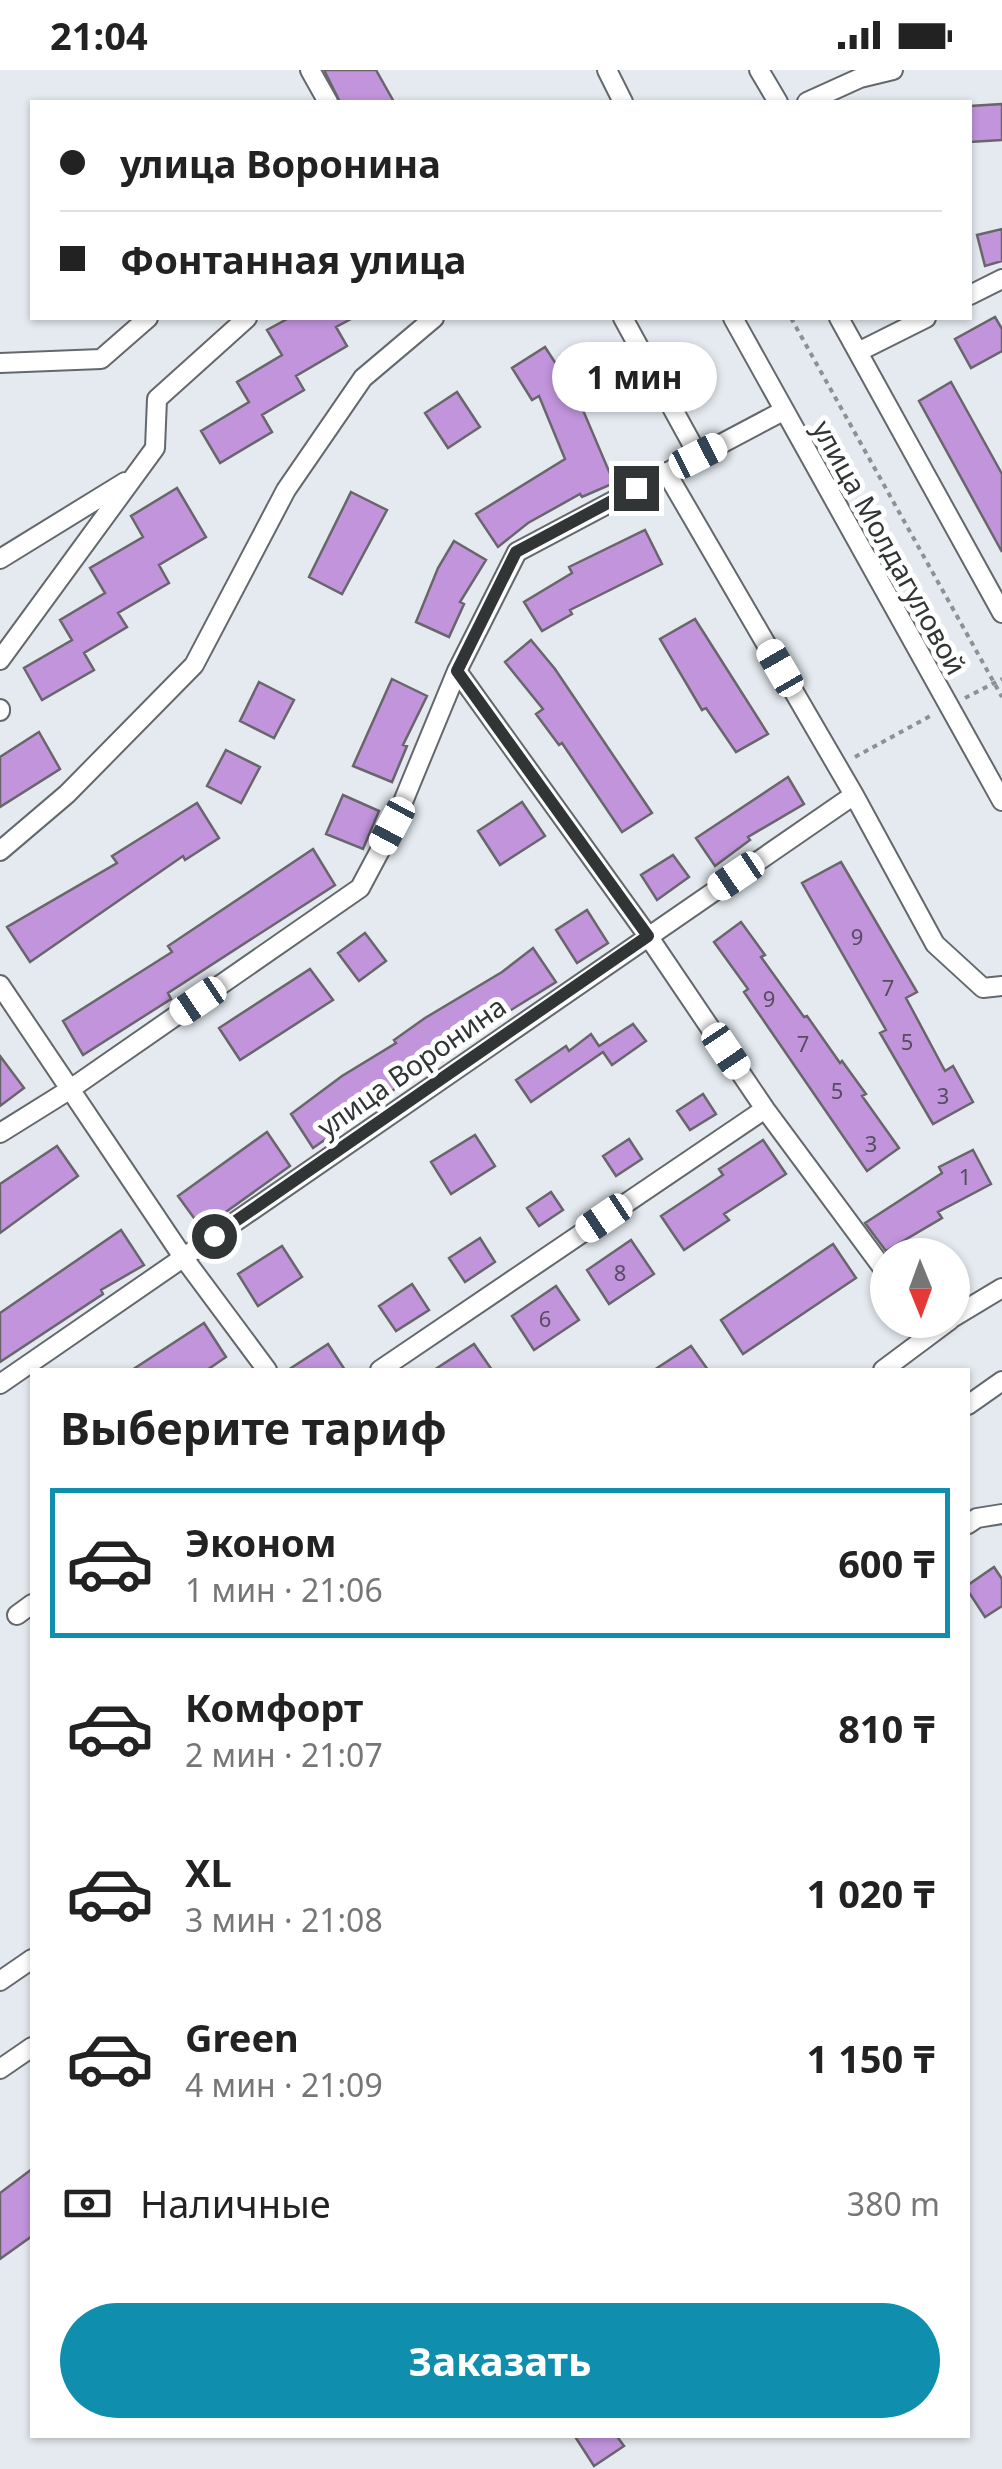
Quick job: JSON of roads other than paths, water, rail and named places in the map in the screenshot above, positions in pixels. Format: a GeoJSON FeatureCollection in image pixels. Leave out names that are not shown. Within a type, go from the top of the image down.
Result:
{"type":"FeatureCollection","features":[{"type":"Feature","properties":{"kind":"street"},"geometry":{"type":"LineString","coordinates":[[310,70],[327,100]]}},
{"type":"Feature","properties":{"kind":"street"},"geometry":{"type":"LineString","coordinates":[[607,70],[622,100]]}},
{"type":"Feature","properties":{"kind":"street"},"geometry":{"type":"LineString","coordinates":[[759,70],[777,100]]}},
{"type":"Feature","properties":{"kind":"street"},"geometry":{"type":"LineString","coordinates":[[812,100],[860,78],[893,70]]}},
{"type":"Feature","properties":{"kind":"street"},"geometry":{"type":"LineString","coordinates":[[972,294],[1002,279]]}},
{"type":"Feature","properties":{"kind":"street"},"geometry":{"type":"LineString","coordinates":[[0,363],[101,359],[146,320]]}},
{"type":"Feature","properties":{"kind":"street"},"geometry":{"type":"LineString","coordinates":[[2,656],[155,448],[158,398],[245,320]]}},
{"type":"Feature","properties":{"kind":"street"},"geometry":{"type":"LineString","coordinates":[[0,851],[67,794],[194,665],[286,490],[363,378],[432,320]]}},
{"type":"Feature","properties":{"kind":"street"},"geometry":{"type":"LineString","coordinates":[[624,320],[698,456]]}},
{"type":"Feature","properties":{"kind":"street","name":"улица Молдагуловой"},"geometry":{"type":"LineString","coordinates":[[735,320],[1002,801]]}},
{"type":"Feature","properties":{"kind":"street"},"geometry":{"type":"LineString","coordinates":[[840,320],[1002,614]]}},
{"type":"Feature","properties":{"kind":"street"},"geometry":{"type":"LineString","coordinates":[[858,352],[922,320]]}},
{"type":"Feature","properties":{"kind":"street"},"geometry":{"type":"LineString","coordinates":[[0,1134],[360,888],[392,826],[457,671],[516,552],[783,412]]}},
{"type":"Feature","properties":{"kind":"street"},"geometry":{"type":"LineString","coordinates":[[666,472],[936,944],[984,988],[1002,986]]}},
{"type":"Feature","properties":{"kind":"street"},"geometry":{"type":"LineString","coordinates":[[0,559],[134,477]]}},
{"type":"Feature","properties":{"kind":"street"},"geometry":{"type":"LineString","coordinates":[[457,671],[648,936],[765,1109],[870,1251]]}},
{"type":"Feature","properties":{"kind":"street","name":"улица Воронина"},"geometry":{"type":"LineString","coordinates":[[0,1384],[854,795]]}},
{"type":"Feature","properties":{"kind":"street"},"geometry":{"type":"LineString","coordinates":[[0,985],[182,1257],[263,1364]]}},
{"type":"Feature","properties":{"kind":"street"},"geometry":{"type":"LineString","coordinates":[[383,1368],[765,1109]]}},
{"type":"Feature","properties":{"kind":"street"},"geometry":{"type":"LineString","coordinates":[[970,1307],[1002,1288]]}},
{"type":"Feature","properties":{"kind":"street"},"geometry":{"type":"LineString","coordinates":[[970,1304],[974,1304]]}},
{"type":"Feature","properties":{"kind":"street"},"geometry":{"type":"LineString","coordinates":[[886,1368],[926,1338]]}},
{"type":"Feature","properties":{"kind":"street"},"geometry":{"type":"LineString","coordinates":[[970,1404],[1002,1382]]}},
{"type":"Feature","properties":{"kind":"street"},"geometry":{"type":"LineString","coordinates":[[970,1523],[1002,1514]]}},
{"type":"Feature","properties":{"kind":"street"},"geometry":{"type":"LineString","coordinates":[[0,1981],[30,1960]]}},
{"type":"Feature","properties":{"kind":"street"},"geometry":{"type":"LineString","coordinates":[[0,2048],[28,2050]]}},
{"type":"Feature","properties":{"kind":"street"},"geometry":{"type":"LineString","coordinates":[[0,2069],[28,2050]]}}]}
